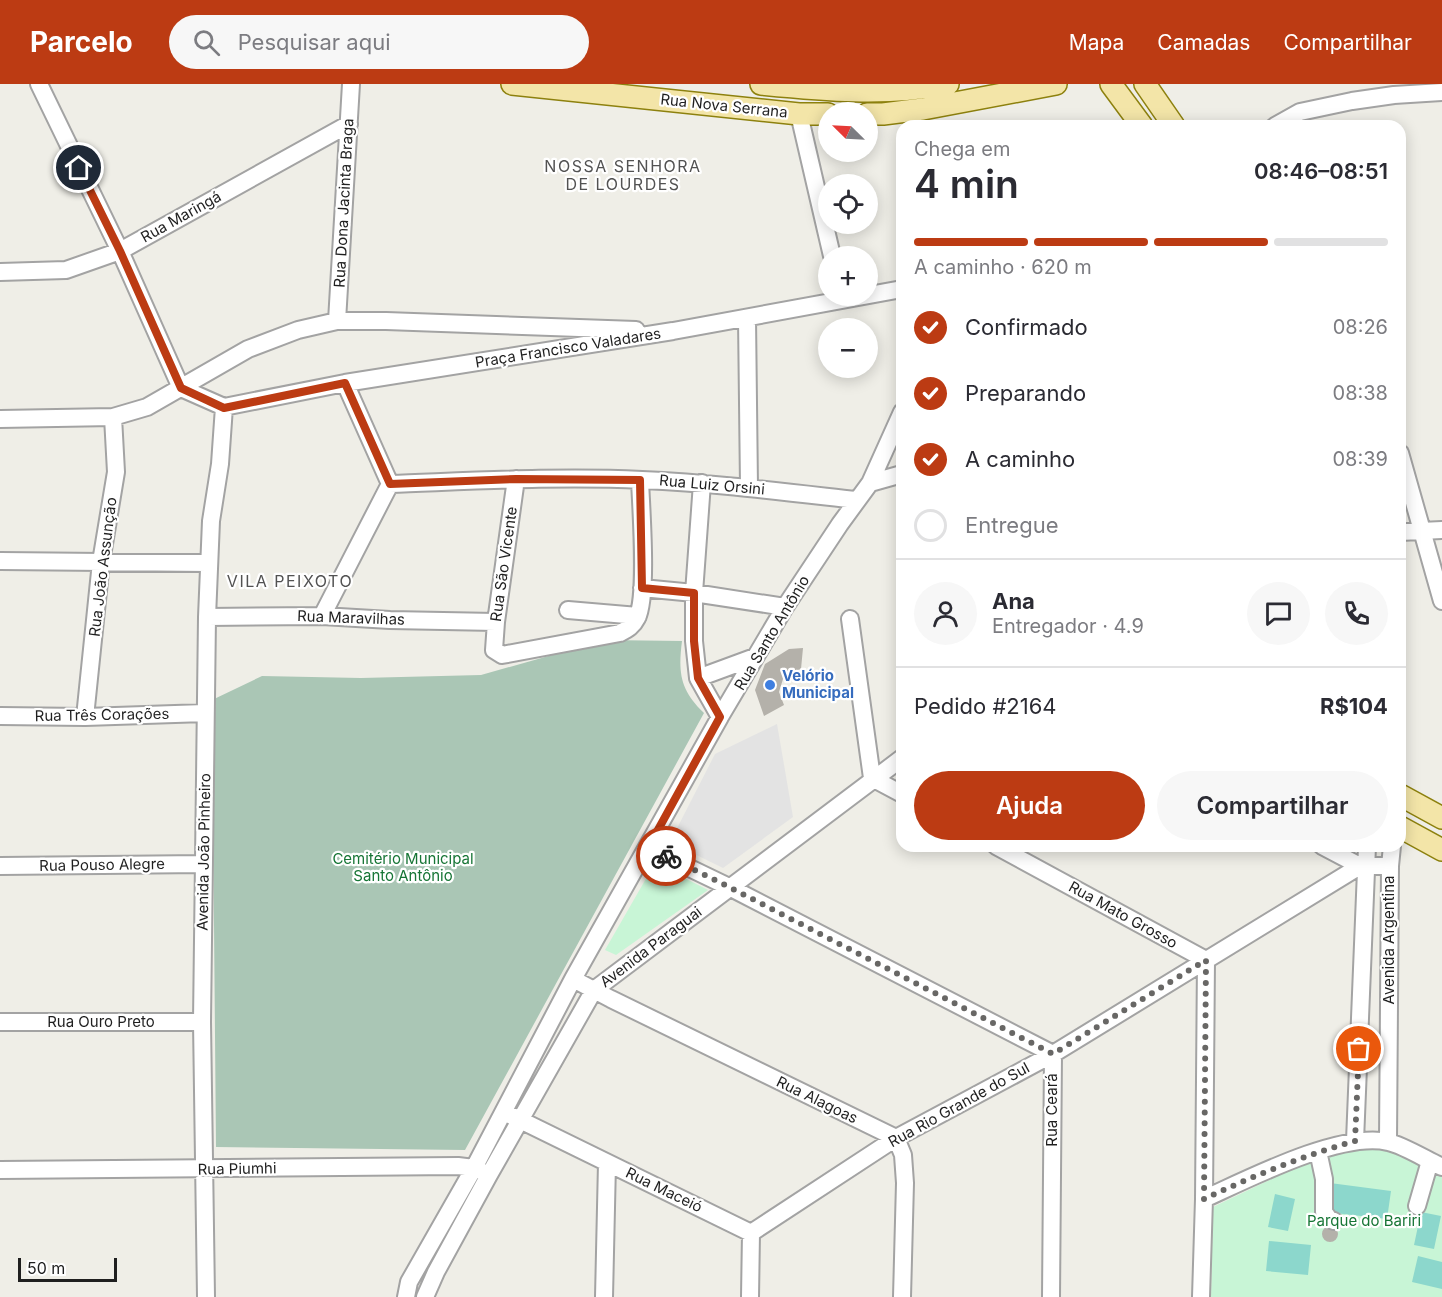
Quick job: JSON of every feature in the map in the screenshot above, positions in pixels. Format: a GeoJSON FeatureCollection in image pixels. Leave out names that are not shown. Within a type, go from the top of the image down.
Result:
{"type":"FeatureCollection","features":[{"type":"Feature","properties":{"kind":"main road","name":"Rua Nova Serrana"},"geometry":{"type":"LineString","coordinates":[[513,84],[799,114],[818,114]]}},
{"type":"Feature","properties":{"kind":"main road","name":"Rua Nova Serrana"},"geometry":{"type":"LineString","coordinates":[[760,84],[880,92],[921,89],[948,84]]}},
{"type":"Feature","properties":{"kind":"main road"},"geometry":{"type":"LineString","coordinates":[[878,114],[923,109],[1056,84]]}},
{"type":"Feature","properties":{"kind":"main road"},"geometry":{"type":"LineString","coordinates":[[1112,84],[1124,88],[1138,84]]}},
{"type":"Feature","properties":{"kind":"main road"},"geometry":{"type":"LineString","coordinates":[[1112,84],[1138,120]]}},
{"type":"Feature","properties":{"kind":"main road"},"geometry":{"type":"LineString","coordinates":[[1145,84],[1170,120]]}},
{"type":"Feature","properties":{"kind":"main road"},"geometry":{"type":"LineString","coordinates":[[1406,798],[1442,819]]}},
{"type":"Feature","properties":{"kind":"main road"},"geometry":{"type":"LineString","coordinates":[[1406,830],[1442,850]]}},
{"type":"Feature","properties":{"kind":"street"},"geometry":{"type":"LineString","coordinates":[[39,84],[120,251],[181,388],[224,408]]}},
{"type":"Feature","properties":{"kind":"street","name":"Rua Dona Jacinta Braga"},"geometry":{"type":"LineString","coordinates":[[337,321],[351,84]]}},
{"type":"Feature","properties":{"kind":"street"},"geometry":{"type":"LineString","coordinates":[[1302,119],[1394,94],[1442,92]]}},
{"type":"Feature","properties":{"kind":"street"},"geometry":{"type":"LineString","coordinates":[[799,114],[830,246]]}},
{"type":"Feature","properties":{"kind":"street","name":"Rua Maringá"},"geometry":{"type":"LineString","coordinates":[[0,272],[66,270],[120,251],[349,124]]}},
{"type":"Feature","properties":{"kind":"street"},"geometry":{"type":"LineString","coordinates":[[878,293],[896,290]]}},
{"type":"Feature","properties":{"kind":"street"},"geometry":{"type":"LineString","coordinates":[[673,331],[818,303]]}},
{"type":"Feature","properties":{"kind":"street"},"geometry":{"type":"LineString","coordinates":[[747,318],[749,487]]}},
{"type":"Feature","properties":{"kind":"street","name":"Praça Francisco Valadares"},"geometry":{"type":"LineString","coordinates":[[0,419],[113,417],[147,407],[248,349],[298,330],[337,321],[673,331]]}},
{"type":"Feature","properties":{"kind":"street","name":"Praça Francisco Valadares"},"geometry":{"type":"LineString","coordinates":[[224,408],[345,383],[673,331]]}},
{"type":"Feature","properties":{"kind":"street"},"geometry":{"type":"LineString","coordinates":[[322,616],[390,484],[345,383]]}},
{"type":"Feature","properties":{"kind":"street","name":"Avenida João Pinheiro"},"geometry":{"type":"LineString","coordinates":[[206,1297],[202,1022],[208,563],[224,408]]}},
{"type":"Feature","properties":{"kind":"street","name":"Rua João Assunção"},"geometry":{"type":"LineString","coordinates":[[85,717],[101,562],[116,472],[113,417]]}},
{"type":"Feature","properties":{"kind":"street","name":"Rua Santo Antônio"},"geometry":{"type":"LineString","coordinates":[[573,979],[754,657],[856,500],[870,483],[896,425]]}},
{"type":"Feature","properties":{"kind":"street"},"geometry":{"type":"LineString","coordinates":[[1406,474],[1442,601]]}},
{"type":"Feature","properties":{"kind":"street"},"geometry":{"type":"LineString","coordinates":[[870,483],[896,476]]}},
{"type":"Feature","properties":{"kind":"street","name":"Rua Luiz Orsini"},"geometry":{"type":"LineString","coordinates":[[390,484],[516,479],[640,480],[749,487],[856,500]]}},
{"type":"Feature","properties":{"kind":"street","name":"Rua São Vicente"},"geometry":{"type":"LineString","coordinates":[[516,479],[494,650],[498,654],[507,655],[620,633],[629,629],[638,616]]}},
{"type":"Feature","properties":{"kind":"street"},"geometry":{"type":"LineString","coordinates":[[568,610],[638,616],[642,588],[640,480]]}},
{"type":"Feature","properties":{"kind":"street"},"geometry":{"type":"LineString","coordinates":[[702,483],[694,593],[694,641],[698,678],[720,717]]}},
{"type":"Feature","properties":{"kind":"street"},"geometry":{"type":"LineString","coordinates":[[1406,532],[1442,530]]}},
{"type":"Feature","properties":{"kind":"street"},"geometry":{"type":"LineString","coordinates":[[0,561],[208,563]]}},
{"type":"Feature","properties":{"kind":"street"},"geometry":{"type":"LineString","coordinates":[[642,588],[694,593],[785,607]]}},
{"type":"Feature","properties":{"kind":"street","name":"Rua Maravilhas"},"geometry":{"type":"LineString","coordinates":[[207,617],[322,616],[390,621],[496,622]]}},
{"type":"Feature","properties":{"kind":"street"},"geometry":{"type":"LineString","coordinates":[[850,619],[872,778],[896,791]]}},
{"type":"Feature","properties":{"kind":"street"},"geometry":{"type":"LineString","coordinates":[[698,678],[754,657]]}},
{"type":"Feature","properties":{"kind":"street","name":"Rua Três Corações"},"geometry":{"type":"LineString","coordinates":[[0,716],[85,717],[205,713]]}},
{"type":"Feature","properties":{"kind":"street","name":"Avenida Paraguai"},"geometry":{"type":"LineString","coordinates":[[406,1297],[410,1282],[481,1172],[520,1119],[594,990],[896,762]]}},
{"type":"Feature","properties":{"kind":"street","name":"Rua Ceará"},"geometry":{"type":"LineString","coordinates":[[648,848],[731,888],[1053,1054],[1052,1297]]}},
{"type":"Feature","properties":{"kind":"street","name":"Rua Mato Grosso"},"geometry":{"type":"LineString","coordinates":[[1007,852],[1206,960]]}},
{"type":"Feature","properties":{"kind":"street"},"geometry":{"type":"LineString","coordinates":[[1335,852],[1364,865],[1390,866]]}},
{"type":"Feature","properties":{"kind":"street","name":"Avenida Argentina"},"geometry":{"type":"LineString","coordinates":[[1355,1141],[1366,852]]}},
{"type":"Feature","properties":{"kind":"street","name":"Avenida Argentina"},"geometry":{"type":"LineString","coordinates":[[1388,1142],[1391,852]]}},
{"type":"Feature","properties":{"kind":"street","name":"Rua Pouso Alegre"},"geometry":{"type":"LineString","coordinates":[[0,866],[204,864]]}},
{"type":"Feature","properties":{"kind":"street","name":"Rua Rio Grande do Sul"},"geometry":{"type":"LineString","coordinates":[[751,1233],[896,1138],[1053,1054],[1364,865]]}},
{"type":"Feature","properties":{"kind":"street"},"geometry":{"type":"LineString","coordinates":[[1201,1297],[1206,960]]}},
{"type":"Feature","properties":{"kind":"street","name":"Avenida Paraguai"},"geometry":{"type":"LineString","coordinates":[[425,1297],[481,1172],[502,1112],[573,979]]}},
{"type":"Feature","properties":{"kind":"street","name":"Rua Alagoas"},"geometry":{"type":"LineString","coordinates":[[573,979],[896,1138]]}},
{"type":"Feature","properties":{"kind":"street","name":"Rua Ouro Preto"},"geometry":{"type":"LineString","coordinates":[[0,1022],[202,1022]]}},
{"type":"Feature","properties":{"kind":"street","name":"Rua Maceió"},"geometry":{"type":"LineString","coordinates":[[502,1112],[751,1233]]}},
{"type":"Feature","properties":{"kind":"street"},"geometry":{"type":"LineString","coordinates":[[896,1138],[903,1155],[905,1183],[902,1297]]}},
{"type":"Feature","properties":{"kind":"street"},"geometry":{"type":"LineString","coordinates":[[1204,1199],[1318,1151],[1355,1141],[1388,1142],[1436,1164],[1418,1206]]}},
{"type":"Feature","properties":{"kind":"street"},"geometry":{"type":"LineString","coordinates":[[1318,1151],[1324,1179],[1324,1212],[1329,1219],[1334,1221]]}},
{"type":"Feature","properties":{"kind":"street"},"geometry":{"type":"LineString","coordinates":[[604,1297],[607,1162]]}},
{"type":"Feature","properties":{"kind":"street","name":"Rua Piumhi"},"geometry":{"type":"LineString","coordinates":[[0,1170],[458,1166],[481,1172]]}},
{"type":"Feature","properties":{"kind":"street"},"geometry":{"type":"LineString","coordinates":[[750,1297],[751,1233]]}},
{"type":"Feature","properties":{"kind":"green space","name":"Cemitério Municipal Santo Antônio"},"geometry":{"type":"Polygon","coordinates":[[[605,640],[682,641],[680,663],[685,689],[704,713],[465,1150],[216,1147],[212,700],[262,676],[361,678],[481,675],[605,640]]]}},
{"type":"Feature","properties":{"kind":"green space"},"geometry":{"type":"Polygon","coordinates":[[[655,863],[708,890],[616,955],[605,950],[655,863]]]}},
{"type":"Feature","properties":{"kind":"green space","name":"Parque do Bariri"},"geometry":{"type":"Polygon","coordinates":[[[1356,1145],[1381,1145],[1442,1175],[1442,1297],[1211,1297],[1213,1207],[1315,1158],[1356,1145]]]}},
{"type":"Feature","properties":{"kind":"shaded area"},"geometry":{"type":"Polygon","coordinates":[[[777,724],[793,817],[723,868],[670,842],[715,754],[777,724]]]}},
{"type":"Feature","properties":{"kind":"shaded area"},"geometry":{"type":"Polygon","coordinates":[[[1330,1183],[1391,1191],[1387,1219],[1326,1212],[1330,1183]]]}},
{"type":"Feature","properties":{"kind":"shaded area"},"geometry":{"type":"Polygon","coordinates":[[[1275,1194],[1295,1199],[1288,1231],[1268,1227],[1275,1194]]]}},
{"type":"Feature","properties":{"kind":"shaded area"},"geometry":{"type":"Polygon","coordinates":[[[1421,1212],[1441,1216],[1434,1249],[1414,1245],[1421,1212]]]}},
{"type":"Feature","properties":{"kind":"shaded area"},"geometry":{"type":"Polygon","coordinates":[[[1269,1241],[1311,1245],[1308,1275],[1266,1271],[1269,1241]]]}},
{"type":"Feature","properties":{"kind":"shaded area"},"geometry":{"type":"Polygon","coordinates":[[[1418,1256],[1442,1262],[1442,1289],[1412,1282],[1418,1256]]]}},
{"type":"Feature","properties":{"kind":"building","name":"Velório Municipal"},"geometry":{"type":"Polygon","coordinates":[[[803,648],[801,669],[783,679],[779,692],[784,705],[764,716],[755,690],[765,664],[789,649],[803,648]]]}},
{"type":"Feature","properties":{"kind":"building"},"geometry":{"type":"Polygon","coordinates":[[[1327,1226],[1333,1226],[1338,1234],[1336,1240],[1327,1242],[1322,1237],[1322,1231],[1327,1226]]]}},
{"type":"Feature","properties":{"kind":"way so far"},"geometry":{"type":"LineString","coordinates":[[666,856],[1053,1054],[1206,960],[1204,1199],[1318,1151],[1355,1141],[1359,1049]]}},
{"type":"Feature","properties":{"kind":"place","name":"Velório Municipal"},"geometry":{"type":"Point","coordinates":[770,685]}},
{"type":"Feature","properties":{"kind":"district","name":"NOSSA SENHORA DE LOURDES"},"geometry":{"type":"Point","coordinates":[623,175]}},
{"type":"Feature","properties":{"kind":"district","name":"VILA PEIXOTO"},"geometry":{"type":"Point","coordinates":[290,581]}},
{"type":"Feature","properties":{"kind":"route"},"geometry":{"type":"LineString","coordinates":[[79,168],[120,251],[181,388],[224,408],[345,383],[390,484],[516,479],[640,480],[642,588],[694,593],[694,641],[698,678],[720,717],[648,848],[666,856]]}}]}
